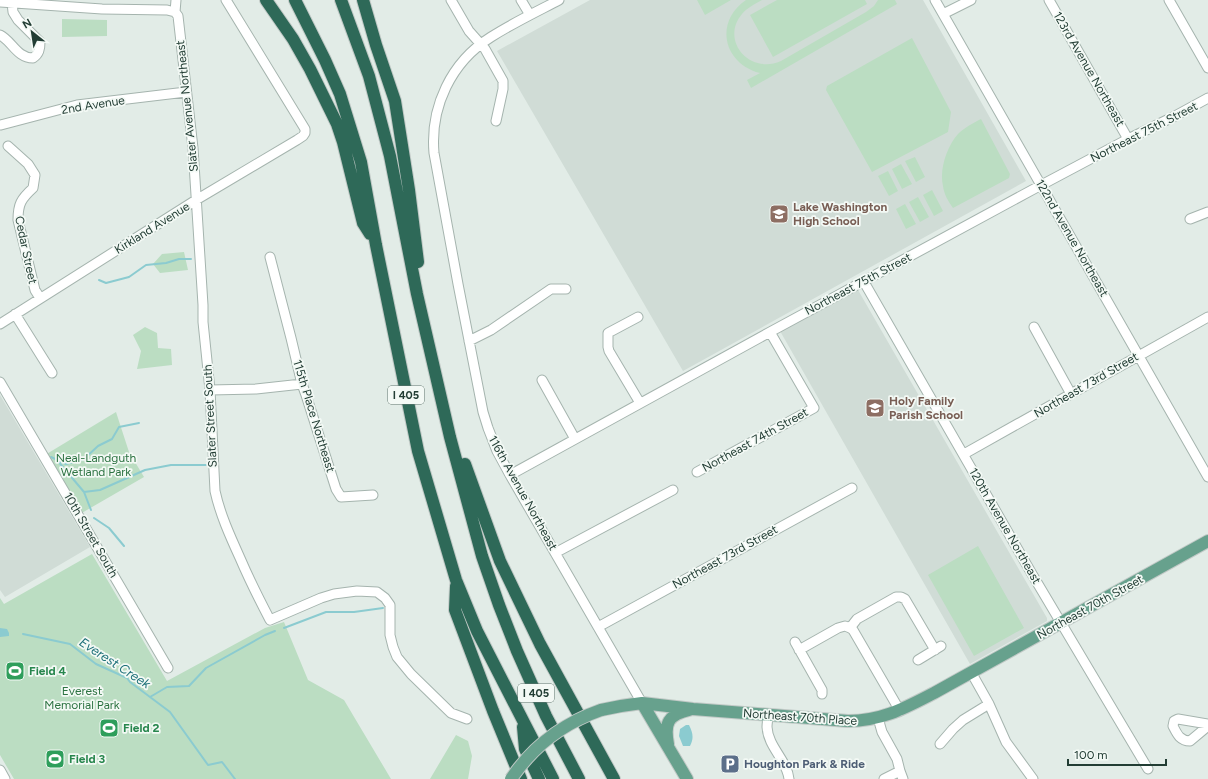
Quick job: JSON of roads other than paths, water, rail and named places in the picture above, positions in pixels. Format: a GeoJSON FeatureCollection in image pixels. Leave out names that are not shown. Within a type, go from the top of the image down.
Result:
{"type":"FeatureCollection","features":[{"type":"Feature","properties":{"kind":"highway"},"geometry":{"type":"LineString","coordinates":[[266,0],[293,39],[313,75],[337,124],[343,142],[363,223],[376,245]]}},
{"type":"Feature","properties":{"kind":"highway","name":"I 405"},"geometry":{"type":"LineString","coordinates":[[294,0],[325,60],[340,94],[361,162],[376,245],[418,451],[456,580],[477,631],[553,779]]}},
{"type":"Feature","properties":{"kind":"highway","name":"I 405"},"geometry":{"type":"LineString","coordinates":[[341,0],[369,76],[390,156],[418,294],[450,437],[482,556],[517,651],[546,716],[579,779]]}},
{"type":"Feature","properties":{"kind":"highway"},"geometry":{"type":"LineString","coordinates":[[363,0],[395,101],[417,254],[420,280],[418,294]]}},
{"type":"Feature","properties":{"kind":"highway"},"geometry":{"type":"LineString","coordinates":[[450,437],[461,451],[471,483],[500,561],[540,644],[614,777]]}},
{"type":"Feature","properties":{"kind":"highway"},"geometry":{"type":"LineString","coordinates":[[456,580],[455,610],[493,711],[521,779]]}},
{"type":"Feature","properties":{"kind":"highway"},"geometry":{"type":"LineString","coordinates":[[523,722],[525,749],[539,779]]}},
{"type":"Feature","properties":{"kind":"main road","name":"Northeast 70th Street"},"geometry":{"type":"LineString","coordinates":[[971,672],[1208,541]]}},
{"type":"Feature","properties":{"kind":"main road","name":"Northeast 70th Place"},"geometry":{"type":"LineString","coordinates":[[511,779],[528,757],[546,740],[568,725],[601,710],[642,703],[768,715],[848,721],[865,720],[878,718],[900,711],[971,672]]}},
{"type":"Feature","properties":{"kind":"main road","name":"116th Avenue Northeast"},"geometry":{"type":"LineString","coordinates":[[642,703],[687,779]]}},
{"type":"Feature","properties":{"kind":"main road"},"geometry":{"type":"LineString","coordinates":[[669,749],[666,732],[667,726],[674,715],[693,709]]}},
{"type":"Feature","properties":{"kind":"street","name":"Slater Avenue Northeast"},"geometry":{"type":"LineString","coordinates":[[176,0],[175,12],[178,16],[193,148],[196,200]]}},
{"type":"Feature","properties":{"kind":"street","name":"Kirkland Avenue"},"geometry":{"type":"LineString","coordinates":[[0,324],[196,200],[303,136],[305,129],[226,0]]}},
{"type":"Feature","properties":{"kind":"street"},"geometry":{"type":"LineString","coordinates":[[451,0],[469,31],[481,44],[503,81],[504,89],[496,121]]}},
{"type":"Feature","properties":{"kind":"street"},"geometry":{"type":"LineString","coordinates":[[521,0],[530,15]]}},
{"type":"Feature","properties":{"kind":"street","name":"116th Avenue Northeast"},"geometry":{"type":"LineString","coordinates":[[559,0],[490,37],[456,69],[447,85],[436,113],[433,139],[434,152],[469,341],[483,412],[488,428],[497,451],[510,475],[642,703]]}},
{"type":"Feature","properties":{"kind":"street","name":"122nd Avenue Northeast"},"geometry":{"type":"LineString","coordinates":[[935,0],[1208,477]]}},
{"type":"Feature","properties":{"kind":"street"},"geometry":{"type":"LineString","coordinates":[[943,14],[971,0]]}},
{"type":"Feature","properties":{"kind":"street","name":"123rd Avenue Northeast"},"geometry":{"type":"LineString","coordinates":[[1049,0],[1128,139]]}},
{"type":"Feature","properties":{"kind":"street"},"geometry":{"type":"LineString","coordinates":[[1169,0],[1208,68]]}},
{"type":"Feature","properties":{"kind":"street"},"geometry":{"type":"LineString","coordinates":[[0,2],[102,9],[166,10],[175,12]]}},
{"type":"Feature","properties":{"kind":"street"},"geometry":{"type":"LineString","coordinates":[[0,35],[22,56],[32,58],[38,52],[40,47],[40,42],[18,20],[13,12],[12,3]]}},
{"type":"Feature","properties":{"kind":"street","name":"2nd Avenue"},"geometry":{"type":"LineString","coordinates":[[1,125],[77,105],[186,92]]}},
{"type":"Feature","properties":{"kind":"street","name":"Northeast 75th Street"},"geometry":{"type":"LineString","coordinates":[[510,475],[1041,185],[1208,98]]}},
{"type":"Feature","properties":{"kind":"street","name":"Cedar Street"},"geometry":{"type":"LineString","coordinates":[[8,146],[28,164],[35,174],[33,188],[24,196],[18,209],[18,220],[35,290],[40,298]]}},
{"type":"Feature","properties":{"kind":"street","name":"Slater Street South"},"geometry":{"type":"LineString","coordinates":[[196,200],[203,322],[210,390],[216,499],[234,545],[270,620],[334,594],[357,591],[377,592],[386,598],[390,605],[390,635],[397,657],[411,674],[451,713],[467,719]]}},
{"type":"Feature","properties":{"kind":"street"},"geometry":{"type":"LineString","coordinates":[[1190,219],[1208,212]]}},
{"type":"Feature","properties":{"kind":"street","name":"115th Place Northeast"},"geometry":{"type":"LineString","coordinates":[[270,257],[302,384],[336,489],[341,496],[373,495]]}},
{"type":"Feature","properties":{"kind":"street","name":"120th Avenue Northeast"},"geometry":{"type":"LineString","coordinates":[[864,282],[1032,574],[1148,769]]}},
{"type":"Feature","properties":{"kind":"street"},"geometry":{"type":"LineString","coordinates":[[469,341],[491,330],[551,289],[566,289]]}},
{"type":"Feature","properties":{"kind":"street"},"geometry":{"type":"LineString","coordinates":[[15,314],[52,373]]}},
{"type":"Feature","properties":{"kind":"street"},"geometry":{"type":"LineString","coordinates":[[638,317],[608,333],[608,347],[640,403]]}},
{"type":"Feature","properties":{"kind":"street","name":"Northeast 73rd Street"},"geometry":{"type":"LineString","coordinates":[[964,454],[1208,317]]}},
{"type":"Feature","properties":{"kind":"street"},"geometry":{"type":"LineString","coordinates":[[1034,327],[1071,394]]}},
{"type":"Feature","properties":{"kind":"street","name":"Northeast 74th Street"},"geometry":{"type":"LineString","coordinates":[[697,472],[814,408],[770,332]]}},
{"type":"Feature","properties":{"kind":"street"},"geometry":{"type":"LineString","coordinates":[[542,380],[575,439]]}},
{"type":"Feature","properties":{"kind":"street","name":"10th Street South"},"geometry":{"type":"LineString","coordinates":[[0,382],[168,668]]}},
{"type":"Feature","properties":{"kind":"street"},"geometry":{"type":"LineString","coordinates":[[210,390],[256,389],[302,384]]}},
{"type":"Feature","properties":{"kind":"street","name":"Northeast 73rd Street"},"geometry":{"type":"LineString","coordinates":[[598,627],[852,488]]}},
{"type":"Feature","properties":{"kind":"street"},"geometry":{"type":"LineString","coordinates":[[555,553],[673,490]]}},
{"type":"Feature","properties":{"kind":"street"},"geometry":{"type":"LineString","coordinates":[[850,628],[857,619],[896,597],[901,597],[905,599],[938,648],[918,660]]}},
{"type":"Feature","properties":{"kind":"street"},"geometry":{"type":"LineString","coordinates":[[822,694],[822,690],[797,646],[845,626],[850,628],[900,711]]}},
{"type":"Feature","properties":{"kind":"street"},"geometry":{"type":"LineString","coordinates":[[971,672],[989,704],[1006,742],[1033,779]]}},
{"type":"Feature","properties":{"kind":"street"},"geometry":{"type":"LineString","coordinates":[[940,744],[963,720],[989,704]]}},
{"type":"Feature","properties":{"kind":"street"},"geometry":{"type":"LineString","coordinates":[[768,715],[767,728],[770,738],[786,765],[790,779]]}},
{"type":"Feature","properties":{"kind":"street"},"geometry":{"type":"LineString","coordinates":[[878,718],[882,732],[897,759],[901,775],[884,779]]}},
{"type":"Feature","properties":{"kind":"street"},"geometry":{"type":"LineString","coordinates":[[0,770],[5,779]]}},
{"type":"Feature","properties":{"kind":"water"},"geometry":{"type":"Polygon","coordinates":[[[0,628],[7,629],[9,636],[0,637],[0,628]]]}},
{"type":"Feature","properties":{"kind":"water"},"geometry":{"type":"Polygon","coordinates":[[[686,725],[689,725],[692,733],[690,746],[683,746],[679,736],[680,729],[686,725]]]}},
{"type":"Feature","properties":{"kind":"waterway"},"geometry":{"type":"LineString","coordinates":[[99,280],[106,283],[129,277],[146,265],[166,263],[179,259],[191,259]]}},
{"type":"Feature","properties":{"kind":"waterway"},"geometry":{"type":"LineString","coordinates":[[51,457],[66,464],[84,459],[98,446],[112,439],[119,427],[139,423]]}},
{"type":"Feature","properties":{"kind":"waterway"},"geometry":{"type":"LineString","coordinates":[[57,460],[84,492],[100,490],[145,470],[171,465],[206,465]]}},
{"type":"Feature","properties":{"kind":"waterway"},"geometry":{"type":"LineString","coordinates":[[84,492],[91,510]]}},
{"type":"Feature","properties":{"kind":"waterway"},"geometry":{"type":"LineString","coordinates":[[94,518],[109,528],[124,546]]}},
{"type":"Feature","properties":{"kind":"waterway","name":"Everest Creek"},"geometry":{"type":"LineString","coordinates":[[284,628],[326,612],[354,612],[383,608]]}},
{"type":"Feature","properties":{"kind":"waterway","name":"Everest Creek"},"geometry":{"type":"LineString","coordinates":[[150,697],[167,687],[189,686],[206,668],[265,635],[275,631]]}},
{"type":"Feature","properties":{"kind":"waterway","name":"Everest Creek"},"geometry":{"type":"LineString","coordinates":[[23,634],[70,644],[96,664],[127,678],[130,682],[170,712],[208,765],[222,762],[235,779]]}},
{"type":"Feature","properties":{"kind":"place","name":"Lake Washington High School"},"geometry":{"type":"Point","coordinates":[779,214]}},
{"type":"Feature","properties":{"kind":"place","name":"Holy Family Parish School"},"geometry":{"type":"Point","coordinates":[875,408]}},
{"type":"Feature","properties":{"kind":"place","name":"Field 4"},"geometry":{"type":"Point","coordinates":[15,671]}},
{"type":"Feature","properties":{"kind":"place","name":"Field 2"},"geometry":{"type":"Point","coordinates":[109,728]}},
{"type":"Feature","properties":{"kind":"place","name":"Field 3"},"geometry":{"type":"Point","coordinates":[55,759]}},
{"type":"Feature","properties":{"kind":"place","name":"Houghton Park & Ride"},"geometry":{"type":"Point","coordinates":[730,764]}},
{"type":"Feature","properties":{"kind":"park label","name":"Neal-Landguth Wetland Park"},"geometry":{"type":"Point","coordinates":[96,465]}},
{"type":"Feature","properties":{"kind":"park label","name":"Everest Memorial Park"},"geometry":{"type":"Point","coordinates":[82,698]}}]}
